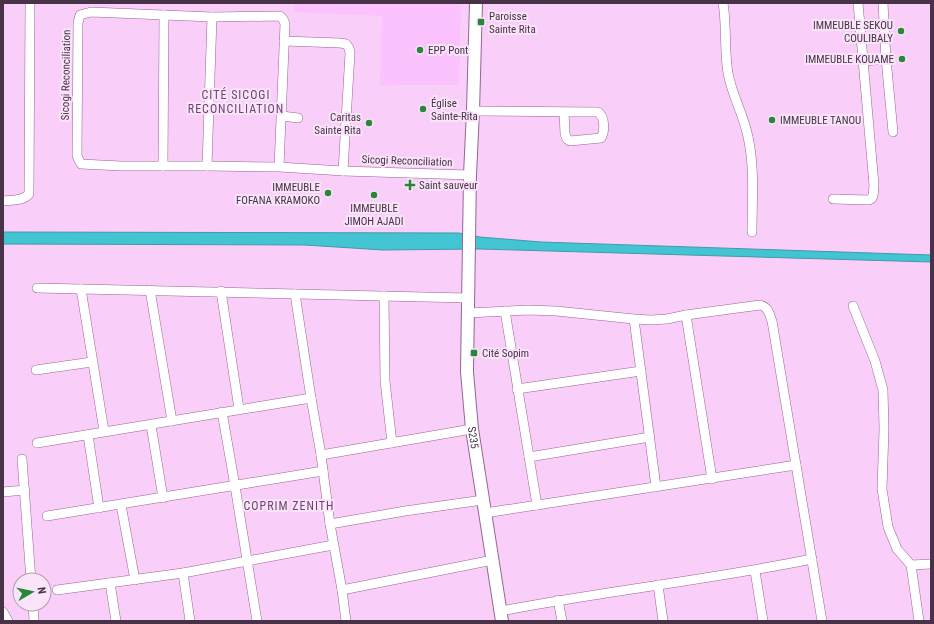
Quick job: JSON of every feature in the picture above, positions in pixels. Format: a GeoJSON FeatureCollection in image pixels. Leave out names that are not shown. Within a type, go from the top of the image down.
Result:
{"type":"FeatureCollection","features":[{"type":"Feature","properties":{"kind":"street"},"geometry":{"type":"LineString","coordinates":[[3,201],[26,198],[29,194],[30,3]]}},
{"type":"Feature","properties":{"kind":"street","name":"S235"},"geometry":{"type":"LineString","coordinates":[[476,3],[468,233],[467,372],[472,429],[502,616]]}},
{"type":"Feature","properties":{"kind":"street"},"geometry":{"type":"LineString","coordinates":[[723,3],[728,73],[732,91],[745,125],[751,159],[752,232]]}},
{"type":"Feature","properties":{"kind":"street"},"geometry":{"type":"LineString","coordinates":[[833,199],[868,200],[872,199],[873,196],[874,185],[858,3]]}},
{"type":"Feature","properties":{"kind":"street"},"geometry":{"type":"LineString","coordinates":[[883,3],[886,59],[893,132]]}},
{"type":"Feature","properties":{"kind":"street","name":"Sicogi Reconciliation"},"geometry":{"type":"LineString","coordinates":[[279,167],[285,24],[280,16],[212,17],[91,12],[80,15],[78,23],[77,156],[81,164],[279,167],[343,172],[470,175]]}},
{"type":"Feature","properties":{"kind":"street"},"geometry":{"type":"LineString","coordinates":[[163,166],[164,15]]}},
{"type":"Feature","properties":{"kind":"street"},"geometry":{"type":"LineString","coordinates":[[208,166],[212,17]]}},
{"type":"Feature","properties":{"kind":"street"},"geometry":{"type":"LineString","coordinates":[[284,41],[340,43],[346,44],[349,48],[350,53],[343,172]]}},
{"type":"Feature","properties":{"kind":"street"},"geometry":{"type":"LineString","coordinates":[[864,61],[886,59]]}},
{"type":"Feature","properties":{"kind":"street"},"geometry":{"type":"LineString","coordinates":[[473,111],[598,112],[602,115],[603,119],[603,134],[601,138],[570,141],[567,139],[565,134],[564,112]]}},
{"type":"Feature","properties":{"kind":"street"},"geometry":{"type":"LineString","coordinates":[[282,116],[298,118]]}},
{"type":"Feature","properties":{"kind":"street"},"geometry":{"type":"LineString","coordinates":[[37,288],[221,291],[467,298]]}},
{"type":"Feature","properties":{"kind":"street"},"geometry":{"type":"LineString","coordinates":[[81,289],[104,431]]}},
{"type":"Feature","properties":{"kind":"street"},"geometry":{"type":"LineString","coordinates":[[150,290],[172,421]]}},
{"type":"Feature","properties":{"kind":"street"},"geometry":{"type":"LineString","coordinates":[[221,291],[239,409]]}},
{"type":"Feature","properties":{"kind":"street"},"geometry":{"type":"LineString","coordinates":[[295,294],[346,621]]}},
{"type":"Feature","properties":{"kind":"street"},"geometry":{"type":"LineString","coordinates":[[384,296],[385,381],[392,443]]}},
{"type":"Feature","properties":{"kind":"street"},"geometry":{"type":"LineString","coordinates":[[467,313],[556,311],[634,319],[667,319],[760,305],[764,306],[772,321],[822,621]]}},
{"type":"Feature","properties":{"kind":"street"},"geometry":{"type":"LineString","coordinates":[[853,306],[875,361],[883,390],[884,429],[882,489],[888,526],[896,549],[911,565],[919,621]]}},
{"type":"Feature","properties":{"kind":"street"},"geometry":{"type":"LineString","coordinates":[[505,311],[537,505]]}},
{"type":"Feature","properties":{"kind":"street"},"geometry":{"type":"LineString","coordinates":[[686,315],[712,479]]}},
{"type":"Feature","properties":{"kind":"street"},"geometry":{"type":"LineString","coordinates":[[634,319],[656,487]]}},
{"type":"Feature","properties":{"kind":"street"},"geometry":{"type":"LineString","coordinates":[[36,370],[92,362]]}},
{"type":"Feature","properties":{"kind":"street"},"geometry":{"type":"LineString","coordinates":[[517,389],[641,371]]}},
{"type":"Feature","properties":{"kind":"street"},"geometry":{"type":"LineString","coordinates":[[37,443],[311,398]]}},
{"type":"Feature","properties":{"kind":"street"},"geometry":{"type":"LineString","coordinates":[[222,412],[257,621]]}},
{"type":"Feature","properties":{"kind":"street"},"geometry":{"type":"LineString","coordinates":[[151,425],[163,498]]}},
{"type":"Feature","properties":{"kind":"street"},"geometry":{"type":"LineString","coordinates":[[321,455],[472,429]]}},
{"type":"Feature","properties":{"kind":"street"},"geometry":{"type":"LineString","coordinates":[[88,435],[99,508]]}},
{"type":"Feature","properties":{"kind":"street"},"geometry":{"type":"LineString","coordinates":[[529,457],[650,437]]}},
{"type":"Feature","properties":{"kind":"street"},"geometry":{"type":"LineString","coordinates":[[22,459],[30,572]]}},
{"type":"Feature","properties":{"kind":"street"},"geometry":{"type":"LineString","coordinates":[[486,513],[796,465]]}},
{"type":"Feature","properties":{"kind":"street"},"geometry":{"type":"LineString","coordinates":[[47,516],[323,471]]}},
{"type":"Feature","properties":{"kind":"street"},"geometry":{"type":"LineString","coordinates":[[3,492],[25,490]]}},
{"type":"Feature","properties":{"kind":"street"},"geometry":{"type":"LineString","coordinates":[[330,524],[405,511],[483,500]]}},
{"type":"Feature","properties":{"kind":"street"},"geometry":{"type":"LineString","coordinates":[[122,504],[135,580]]}},
{"type":"Feature","properties":{"kind":"street"},"geometry":{"type":"LineString","coordinates":[[57,590],[183,573],[333,545]]}},
{"type":"Feature","properties":{"kind":"street"},"geometry":{"type":"LineString","coordinates":[[502,616],[558,600],[755,571],[812,559]]}},
{"type":"Feature","properties":{"kind":"street"},"geometry":{"type":"LineString","coordinates":[[342,590],[493,560]]}},
{"type":"Feature","properties":{"kind":"street"},"geometry":{"type":"LineString","coordinates":[[911,565],[931,564]]}},
{"type":"Feature","properties":{"kind":"street"},"geometry":{"type":"LineString","coordinates":[[755,571],[763,621]]}},
{"type":"Feature","properties":{"kind":"street"},"geometry":{"type":"LineString","coordinates":[[183,573],[190,621]]}},
{"type":"Feature","properties":{"kind":"street"},"geometry":{"type":"LineString","coordinates":[[110,583],[116,621]]}},
{"type":"Feature","properties":{"kind":"street"},"geometry":{"type":"LineString","coordinates":[[658,585],[663,621]]}},
{"type":"Feature","properties":{"kind":"street"},"geometry":{"type":"LineString","coordinates":[[558,600],[562,621]]}},
{"type":"Feature","properties":{"kind":"street"},"geometry":{"type":"LineString","coordinates":[[3,612],[8,621]]}},
{"type":"Feature","properties":{"kind":"shaded area","name":"EPP Pont"},"geometry":{"type":"Polygon","coordinates":[[[295,3],[461,3],[459,85],[380,86],[382,16],[294,12],[295,3]]]}},
{"type":"Feature","properties":{"kind":"shaded area"},"geometry":{"type":"Polygon","coordinates":[[[3,232],[459,233],[480,237],[541,242],[931,255],[931,262],[480,249],[383,250],[305,245],[3,244],[3,232]]]}},
{"type":"Feature","properties":{"kind":"place","name":"Paroisse Sainte Rita"},"geometry":{"type":"Point","coordinates":[481,22]}},
{"type":"Feature","properties":{"kind":"place","name":"IMMEUBLE SEKOU COULIBALY"},"geometry":{"type":"Point","coordinates":[901,31]}},
{"type":"Feature","properties":{"kind":"place","name":"EPP Pont"},"geometry":{"type":"Point","coordinates":[420,50]}},
{"type":"Feature","properties":{"kind":"place","name":"IMMEUBLE KOUAME"},"geometry":{"type":"Point","coordinates":[902,59]}},
{"type":"Feature","properties":{"kind":"place","name":"Église Sainte-Rita"},"geometry":{"type":"Point","coordinates":[423,109]}},
{"type":"Feature","properties":{"kind":"place","name":"IMMEUBLE TANOU"},"geometry":{"type":"Point","coordinates":[772,120]}},
{"type":"Feature","properties":{"kind":"place","name":"Caritas Sainte Rita"},"geometry":{"type":"Point","coordinates":[369,123]}},
{"type":"Feature","properties":{"kind":"place","name":"Saint sauveur"},"geometry":{"type":"Point","coordinates":[410,185]}},
{"type":"Feature","properties":{"kind":"place","name":"IMMEUBLE FOFANA KRAMOKO"},"geometry":{"type":"Point","coordinates":[328,193]}},
{"type":"Feature","properties":{"kind":"place","name":"IMMEUBLE JIMOH AJADI"},"geometry":{"type":"Point","coordinates":[374,195]}},
{"type":"Feature","properties":{"kind":"place","name":"Cité Sopim"},"geometry":{"type":"Point","coordinates":[474,353]}},
{"type":"Feature","properties":{"kind":"district","name":"CITÉ SICOGI RECONCILIATION"},"geometry":{"type":"Point","coordinates":[236,102]}},
{"type":"Feature","properties":{"kind":"district","name":"COPRIM ZENITH"},"geometry":{"type":"Point","coordinates":[289,506]}}]}
